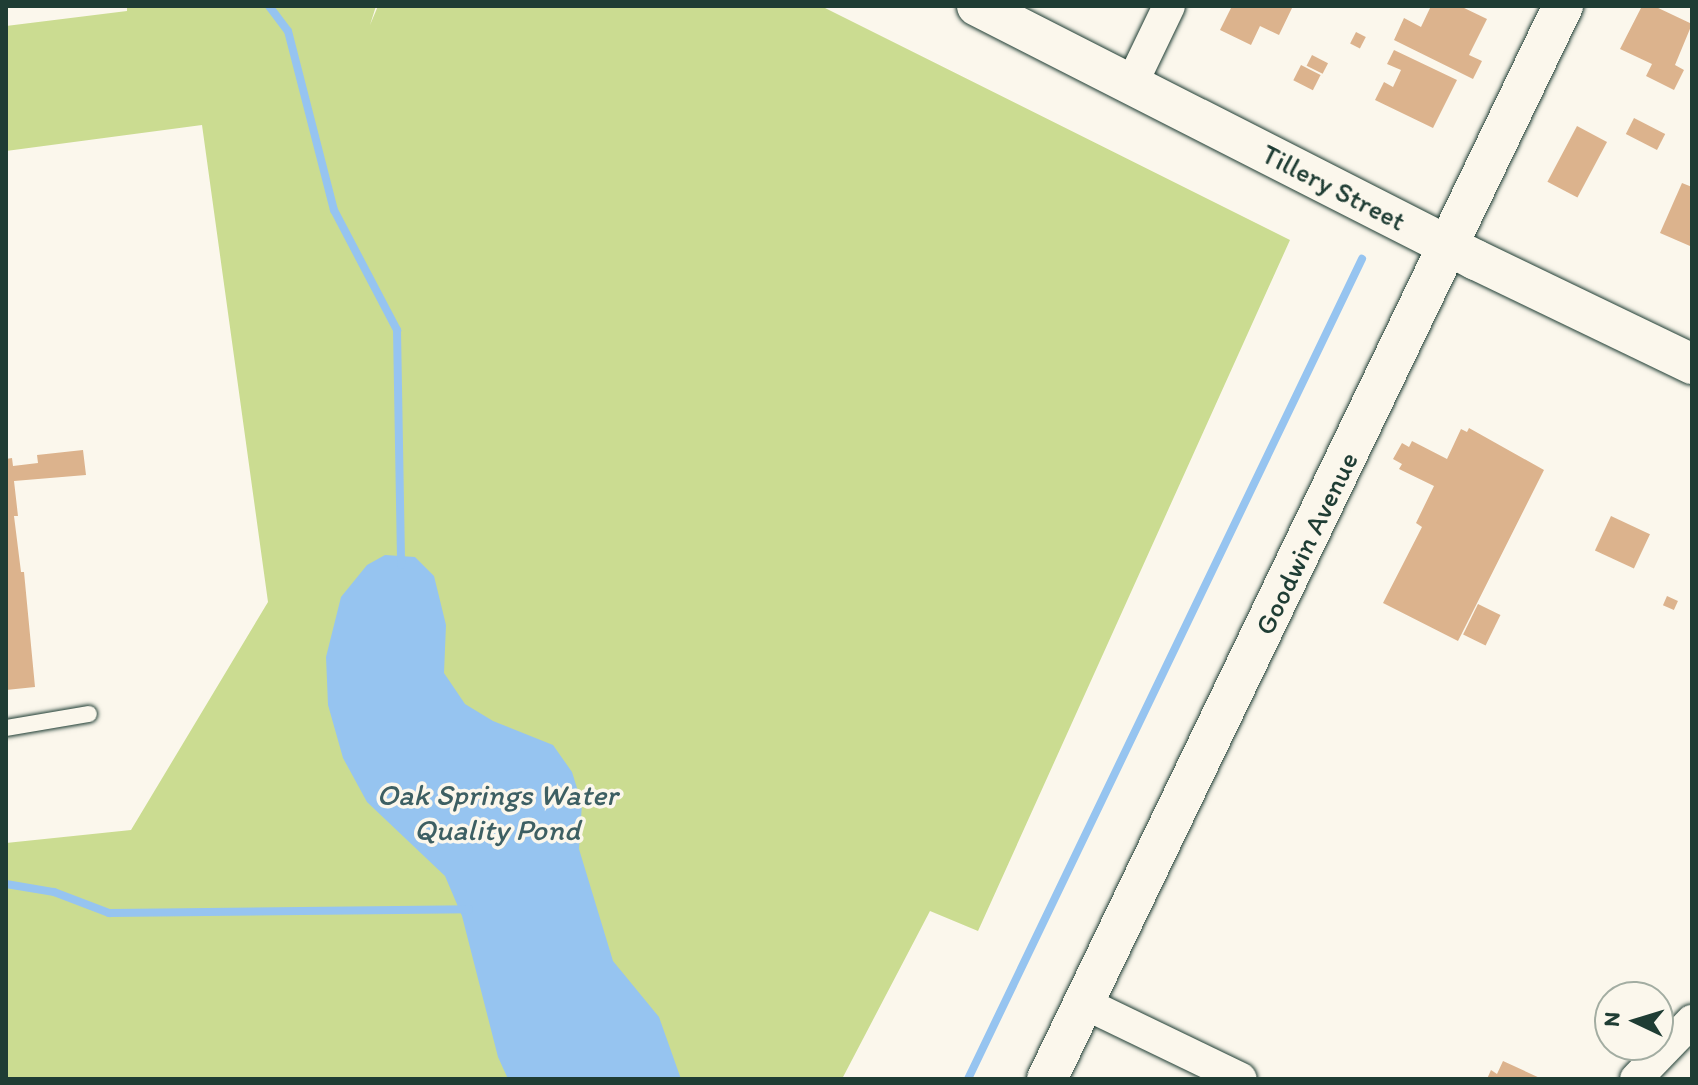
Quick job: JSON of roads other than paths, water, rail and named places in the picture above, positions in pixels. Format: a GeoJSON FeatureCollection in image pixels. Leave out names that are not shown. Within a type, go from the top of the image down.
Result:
{"type":"FeatureCollection","features":[{"type":"Feature","properties":{"kind":"street","name":"Tillery Street"},"geometry":{"type":"LineString","coordinates":[[977,6],[1448,246],[1692,364]]}},
{"type":"Feature","properties":{"kind":"street"},"geometry":{"type":"LineString","coordinates":[[1132,83],[1169,6]]}},
{"type":"Feature","properties":{"kind":"street","name":"Goodwin Avenue"},"geometry":{"type":"LineString","coordinates":[[1047,1079],[1563,6]]}},
{"type":"Feature","properties":{"kind":"street"},"geometry":{"type":"LineString","coordinates":[[1084,1003],[1241,1079]]}},
{"type":"Feature","properties":{"kind":"street"},"geometry":{"type":"LineString","coordinates":[[1636,1079],[1692,1021]]}},
{"type":"Feature","properties":{"kind":"lane"},"geometry":{"type":"LineString","coordinates":[[6,728],[89,714]]}},
{"type":"Feature","properties":{"kind":"water","name":"Oak Springs Water Quality Pond"},"geometry":{"type":"Polygon","coordinates":[[[385,555],[415,557],[434,576],[446,625],[444,673],[465,704],[493,721],[553,745],[572,772],[582,804],[579,849],[613,961],[659,1017],[681,1079],[508,1079],[498,1057],[462,916],[445,876],[367,802],[343,758],[328,705],[326,657],[341,597],[367,565],[385,555]]]}},
{"type":"Feature","properties":{"kind":"waterway"},"geometry":{"type":"LineString","coordinates":[[269,6],[288,31],[334,210],[397,330],[401,565]]}},
{"type":"Feature","properties":{"kind":"waterway"},"geometry":{"type":"LineString","coordinates":[[968,1079],[1362,259]]}},
{"type":"Feature","properties":{"kind":"waterway"},"geometry":{"type":"LineString","coordinates":[[6,884],[54,892],[109,913],[469,909]]}}]}
